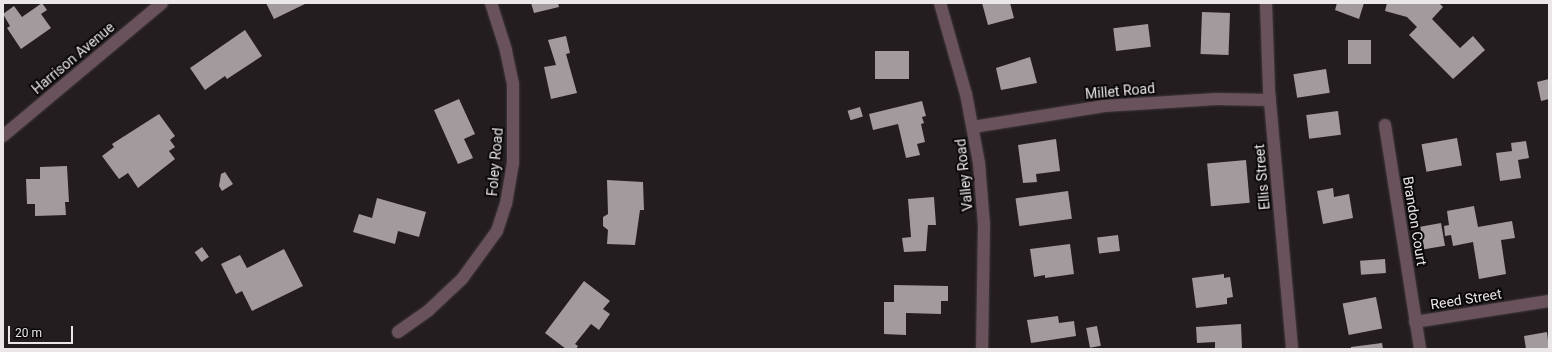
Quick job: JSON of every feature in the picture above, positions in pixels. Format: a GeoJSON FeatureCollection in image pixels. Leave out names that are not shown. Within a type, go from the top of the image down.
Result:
{"type":"FeatureCollection","features":[{"type":"Feature","properties":{"kind":"street","name":"Harrison Avenue"},"geometry":{"type":"LineString","coordinates":[[3,136],[162,3]]}},
{"type":"Feature","properties":{"kind":"street","name":"Foley Road"},"geometry":{"type":"LineString","coordinates":[[398,332],[429,310],[462,279],[496,231],[506,204],[512,168],[513,84],[506,50],[491,3]]}},
{"type":"Feature","properties":{"kind":"street","name":"Valley Road"},"geometry":{"type":"LineString","coordinates":[[940,3],[973,127],[982,190],[984,225],[982,349]]}},
{"type":"Feature","properties":{"kind":"street","name":"Ellis Street"},"geometry":{"type":"LineString","coordinates":[[1266,3],[1266,42],[1270,100],[1292,349]]}},
{"type":"Feature","properties":{"kind":"street","name":"Millet Road"},"geometry":{"type":"LineString","coordinates":[[973,127],[1110,106],[1217,99],[1270,100]]}},
{"type":"Feature","properties":{"kind":"street","name":"Brandon Court"},"geometry":{"type":"LineString","coordinates":[[1385,125],[1416,322]]}},
{"type":"Feature","properties":{"kind":"street","name":"Reed Street"},"geometry":{"type":"LineString","coordinates":[[1420,349],[1416,322],[1549,301]]}},
{"type":"Feature","properties":{"kind":"building"},"geometry":{"type":"Polygon","coordinates":[[[42,3],[47,10],[41,14],[51,28],[21,49],[7,28],[10,26],[3,14],[14,6],[22,17],[42,3]]]}},
{"type":"Feature","properties":{"kind":"building"},"geometry":{"type":"Polygon","coordinates":[[[266,3],[307,3],[274,19],[266,3]]]}},
{"type":"Feature","properties":{"kind":"building"},"geometry":{"type":"Polygon","coordinates":[[[531,3],[558,3],[559,7],[534,13],[531,3]]]}},
{"type":"Feature","properties":{"kind":"building"},"geometry":{"type":"Polygon","coordinates":[[[982,3],[1010,3],[1014,18],[988,25],[982,3]]]}},
{"type":"Feature","properties":{"kind":"building"},"geometry":{"type":"Polygon","coordinates":[[[1337,3],[1364,3],[1359,19],[1335,10],[1337,3]]]}},
{"type":"Feature","properties":{"kind":"building"},"geometry":{"type":"Polygon","coordinates":[[[1387,3],[1439,3],[1443,7],[1432,19],[1460,48],[1473,36],[1485,50],[1453,79],[1409,35],[1417,27],[1407,17],[1385,11],[1387,3]]]}},
{"type":"Feature","properties":{"kind":"building"},"geometry":{"type":"Polygon","coordinates":[[[1202,12],[1230,13],[1229,55],[1201,54],[1202,12]]]}},
{"type":"Feature","properties":{"kind":"building"},"geometry":{"type":"Polygon","coordinates":[[[1148,24],[1151,47],[1116,51],[1113,28],[1148,24]]]}},
{"type":"Feature","properties":{"kind":"building"},"geometry":{"type":"Polygon","coordinates":[[[245,30],[262,56],[227,79],[225,76],[205,90],[190,68],[245,30]]]}},
{"type":"Feature","properties":{"kind":"building"},"geometry":{"type":"Polygon","coordinates":[[[566,36],[570,53],[566,54],[577,93],[551,99],[544,67],[556,65],[548,40],[566,36]]]}},
{"type":"Feature","properties":{"kind":"building"},"geometry":{"type":"Polygon","coordinates":[[[1348,40],[1371,40],[1371,64],[1348,64],[1348,40]]]}},
{"type":"Feature","properties":{"kind":"building"},"geometry":{"type":"Polygon","coordinates":[[[875,51],[909,51],[909,79],[875,79],[875,51]]]}},
{"type":"Feature","properties":{"kind":"building"},"geometry":{"type":"Polygon","coordinates":[[[1030,57],[1037,83],[1001,90],[996,68],[1030,57]]]}},
{"type":"Feature","properties":{"kind":"building"},"geometry":{"type":"Polygon","coordinates":[[[1326,69],[1330,93],[1297,98],[1293,74],[1326,69]]]}},
{"type":"Feature","properties":{"kind":"building"},"geometry":{"type":"Polygon","coordinates":[[[1549,79],[1549,99],[1541,101],[1537,82],[1549,79]]]}},
{"type":"Feature","properties":{"kind":"building"},"geometry":{"type":"Polygon","coordinates":[[[459,99],[475,134],[464,139],[473,158],[458,164],[434,110],[459,99]]]}},
{"type":"Feature","properties":{"kind":"building"},"geometry":{"type":"Polygon","coordinates":[[[922,101],[926,116],[922,117],[924,123],[921,124],[925,142],[917,144],[920,155],[906,158],[898,124],[873,130],[869,114],[922,101]]]}},
{"type":"Feature","properties":{"kind":"building"},"geometry":{"type":"Polygon","coordinates":[[[860,107],[863,117],[850,120],[848,111],[860,107]]]}},
{"type":"Feature","properties":{"kind":"building"},"geometry":{"type":"Polygon","coordinates":[[[1338,111],[1341,135],[1309,139],[1306,115],[1338,111]]]}},
{"type":"Feature","properties":{"kind":"building"},"geometry":{"type":"Polygon","coordinates":[[[159,114],[175,136],[170,140],[175,147],[169,151],[175,159],[138,188],[128,173],[119,179],[102,156],[114,147],[112,144],[159,114]]]}},
{"type":"Feature","properties":{"kind":"building"},"geometry":{"type":"Polygon","coordinates":[[[1457,138],[1462,166],[1426,172],[1422,144],[1457,138]]]}},
{"type":"Feature","properties":{"kind":"building"},"geometry":{"type":"Polygon","coordinates":[[[1056,139],[1060,171],[1036,174],[1037,182],[1023,183],[1018,145],[1056,139]]]}},
{"type":"Feature","properties":{"kind":"building"},"geometry":{"type":"Polygon","coordinates":[[[1526,141],[1529,158],[1518,160],[1521,178],[1500,181],[1496,153],[1512,151],[1511,143],[1526,141]]]}},
{"type":"Feature","properties":{"kind":"building"},"geometry":{"type":"Polygon","coordinates":[[[1246,160],[1250,203],[1211,206],[1207,163],[1246,160]]]}},
{"type":"Feature","properties":{"kind":"building"},"geometry":{"type":"Polygon","coordinates":[[[67,166],[69,202],[65,202],[66,215],[35,216],[35,204],[27,204],[26,179],[40,179],[40,167],[67,166]]]}},
{"type":"Feature","properties":{"kind":"building"},"geometry":{"type":"Polygon","coordinates":[[[225,172],[233,184],[222,191],[219,186],[221,174],[225,172]]]}},
{"type":"Feature","properties":{"kind":"building"},"geometry":{"type":"Polygon","coordinates":[[[607,180],[643,182],[644,210],[640,210],[635,245],[607,244],[608,230],[603,226],[603,217],[608,214],[607,180]]]}},
{"type":"Feature","properties":{"kind":"building"},"geometry":{"type":"Polygon","coordinates":[[[1333,188],[1334,197],[1349,194],[1353,218],[1323,224],[1317,191],[1333,188]]]}},
{"type":"Feature","properties":{"kind":"building"},"geometry":{"type":"Polygon","coordinates":[[[1068,191],[1072,219],[1019,226],[1016,198],[1068,191]]]}},
{"type":"Feature","properties":{"kind":"building"},"geometry":{"type":"Polygon","coordinates":[[[934,197],[936,225],[928,225],[926,251],[904,252],[902,238],[911,237],[908,199],[934,197]]]}},
{"type":"Feature","properties":{"kind":"building"},"geometry":{"type":"Polygon","coordinates":[[[377,198],[426,212],[419,237],[398,231],[395,244],[353,232],[359,214],[372,218],[377,198]]]}},
{"type":"Feature","properties":{"kind":"building"},"geometry":{"type":"Polygon","coordinates":[[[1474,206],[1478,227],[1512,221],[1515,238],[1501,240],[1506,274],[1479,279],[1473,242],[1453,246],[1451,235],[1445,236],[1444,226],[1449,225],[1447,211],[1474,206]]]}},
{"type":"Feature","properties":{"kind":"building"},"geometry":{"type":"Polygon","coordinates":[[[1441,223],[1445,246],[1424,249],[1420,227],[1441,223]]]}},
{"type":"Feature","properties":{"kind":"building"},"geometry":{"type":"Polygon","coordinates":[[[1118,235],[1120,251],[1099,253],[1097,238],[1118,235]]]}},
{"type":"Feature","properties":{"kind":"building"},"geometry":{"type":"Polygon","coordinates":[[[1070,244],[1074,274],[1045,278],[1045,275],[1034,277],[1030,249],[1070,244]]]}},
{"type":"Feature","properties":{"kind":"building"},"geometry":{"type":"Polygon","coordinates":[[[202,247],[209,257],[202,262],[195,252],[202,247]]]}},
{"type":"Feature","properties":{"kind":"building"},"geometry":{"type":"Polygon","coordinates":[[[284,249],[303,286],[252,311],[242,291],[236,294],[221,264],[240,255],[247,268],[284,249]]]}},
{"type":"Feature","properties":{"kind":"building"},"geometry":{"type":"Polygon","coordinates":[[[1385,259],[1386,273],[1361,275],[1360,261],[1385,259]]]}},
{"type":"Feature","properties":{"kind":"building"},"geometry":{"type":"Polygon","coordinates":[[[1224,274],[1224,278],[1230,277],[1233,297],[1227,298],[1227,304],[1196,308],[1192,278],[1224,274]]]}},
{"type":"Feature","properties":{"kind":"building"},"geometry":{"type":"Polygon","coordinates":[[[584,281],[610,301],[603,309],[610,314],[599,330],[591,324],[575,344],[578,346],[576,349],[566,349],[545,333],[584,281]]]}},
{"type":"Feature","properties":{"kind":"building"},"geometry":{"type":"Polygon","coordinates":[[[894,285],[948,286],[948,301],[941,301],[941,314],[906,313],[906,335],[884,334],[884,302],[894,302],[894,285]]]}},
{"type":"Feature","properties":{"kind":"building"},"geometry":{"type":"Polygon","coordinates":[[[1376,297],[1382,328],[1349,335],[1343,303],[1376,297]]]}},
{"type":"Feature","properties":{"kind":"building"},"geometry":{"type":"Polygon","coordinates":[[[1058,316],[1059,323],[1074,321],[1076,336],[1031,343],[1027,320],[1058,316]]]}},
{"type":"Feature","properties":{"kind":"building"},"geometry":{"type":"Polygon","coordinates":[[[1241,324],[1242,349],[1215,349],[1215,342],[1197,343],[1196,327],[1241,324]]]}},
{"type":"Feature","properties":{"kind":"building"},"geometry":{"type":"Polygon","coordinates":[[[1097,326],[1101,346],[1090,348],[1086,328],[1097,326]]]}},
{"type":"Feature","properties":{"kind":"building"},"geometry":{"type":"Polygon","coordinates":[[[1547,332],[1549,349],[1526,349],[1524,336],[1547,332]]]}},
{"type":"Feature","properties":{"kind":"building"},"geometry":{"type":"Polygon","coordinates":[[[1382,343],[1383,349],[1351,349],[1351,347],[1382,343]]]}}]}
